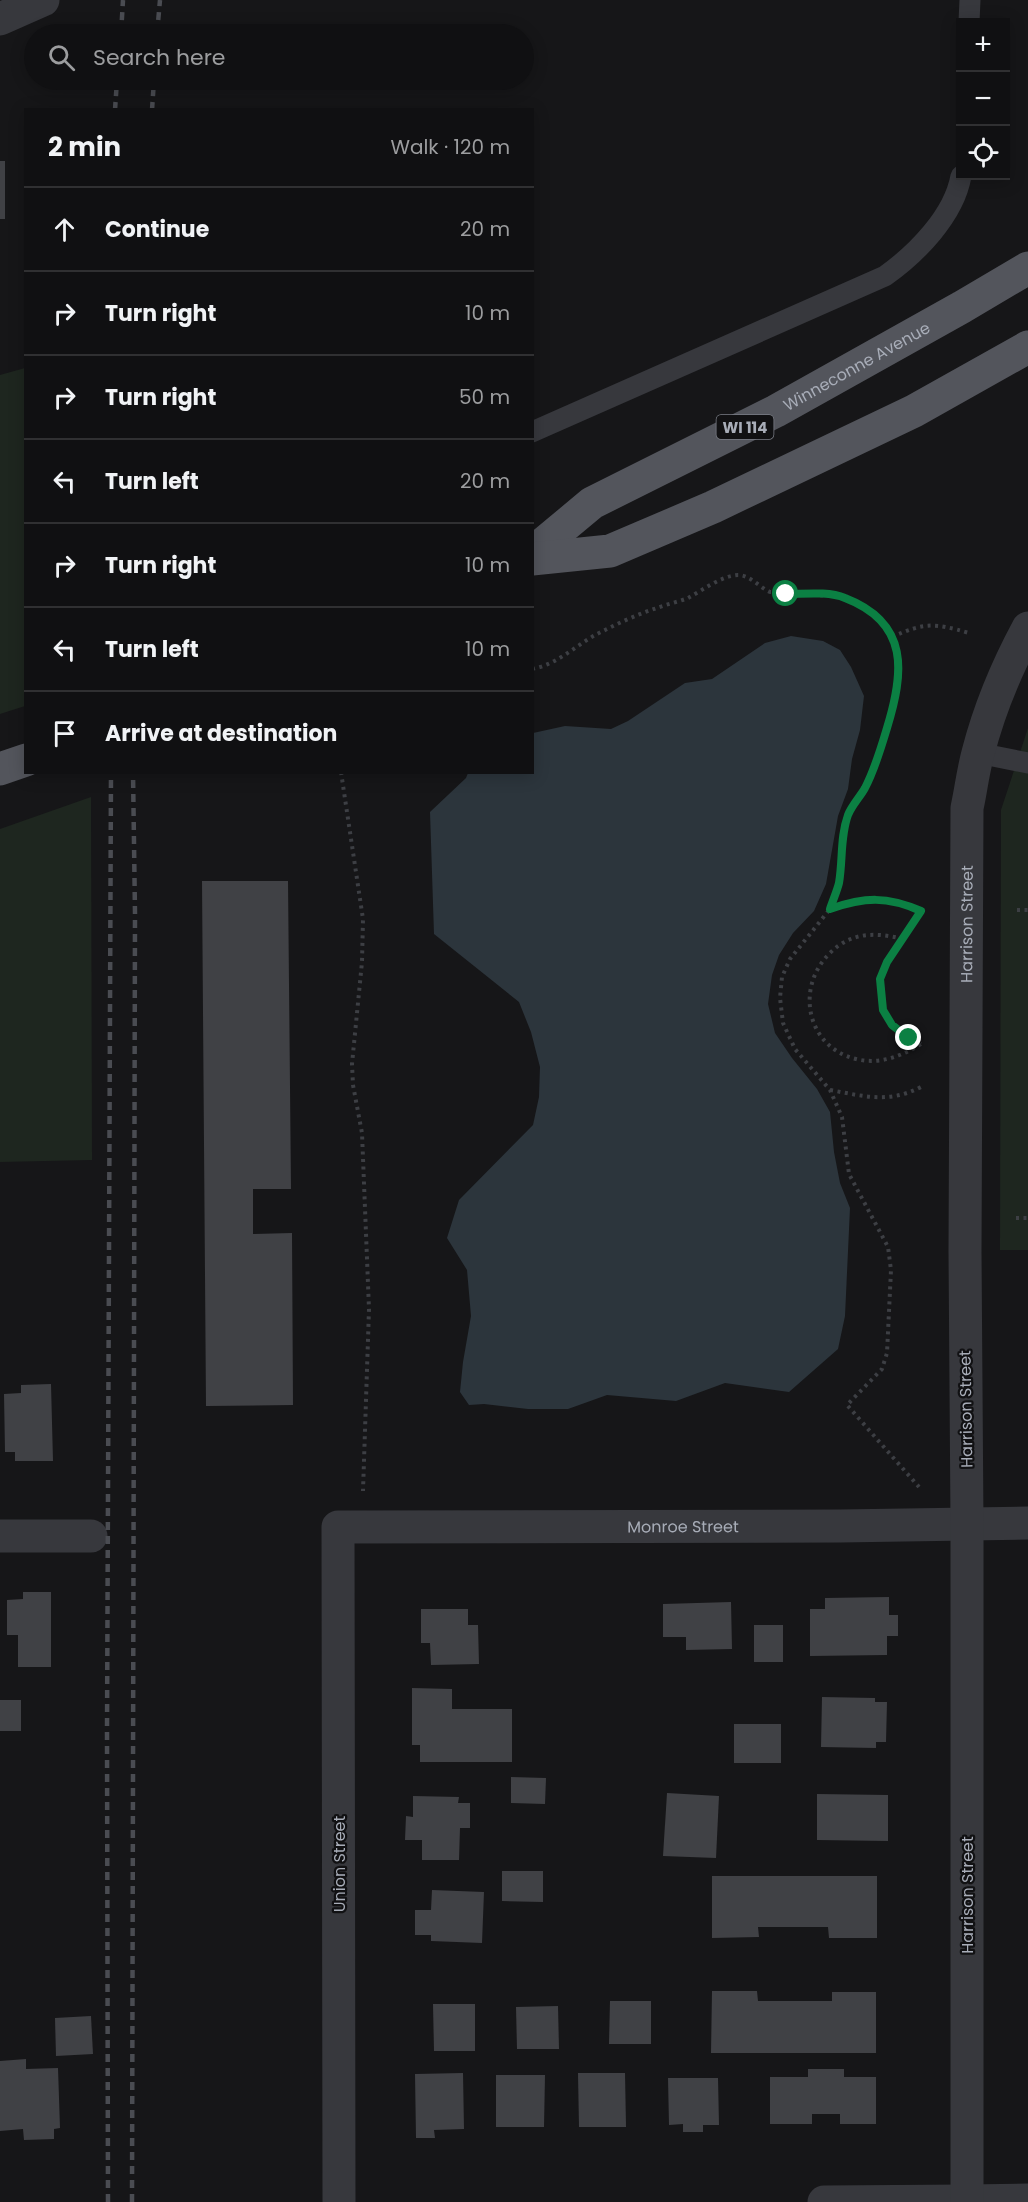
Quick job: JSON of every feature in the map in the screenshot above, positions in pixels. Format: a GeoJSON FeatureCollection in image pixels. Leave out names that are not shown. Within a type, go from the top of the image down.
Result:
{"type":"FeatureCollection","features":[{"type":"Feature","properties":{"kind":"main road","name":"Winneconne Avenue"},"geometry":{"type":"LineString","coordinates":[[534,551],[592,503],[776,411],[1028,268]]}},
{"type":"Feature","properties":{"kind":"main road"},"geometry":{"type":"LineString","coordinates":[[534,559],[610,551],[713,507],[914,411],[1028,346]]}},
{"type":"Feature","properties":{"kind":"main road"},"geometry":{"type":"LineString","coordinates":[[0,769],[24,761]]}},
{"type":"Feature","properties":{"kind":"street"},"geometry":{"type":"LineString","coordinates":[[0,19],[43,0]]}},
{"type":"Feature","properties":{"kind":"street","name":"Harrison Street"},"geometry":{"type":"LineString","coordinates":[[967,2201],[967,1524],[964,1251],[967,808],[978,753],[992,709],[1014,655],[1028,628]]}},
{"type":"Feature","properties":{"kind":"street","name":"Monroe Street"},"geometry":{"type":"LineString","coordinates":[[338,1527],[1028,1524]]}},
{"type":"Feature","properties":{"kind":"street","name":"Union Street"},"geometry":{"type":"LineString","coordinates":[[338,1527],[339,2202]]}},
{"type":"Feature","properties":{"kind":"street"},"geometry":{"type":"LineString","coordinates":[[0,1536],[91,1536]]}},
{"type":"Feature","properties":{"kind":"street"},"geometry":{"type":"LineString","coordinates":[[824,2202],[1028,2200]]}},
{"type":"Feature","properties":{"kind":"lane"},"geometry":{"type":"LineString","coordinates":[[969,18],[970,0]]}},
{"type":"Feature","properties":{"kind":"lane"},"geometry":{"type":"LineString","coordinates":[[534,431],[885,276],[907,260],[927,239],[950,206],[960,180]]}},
{"type":"Feature","properties":{"kind":"lane"},"geometry":{"type":"LineString","coordinates":[[978,753],[1028,763]]}},
{"type":"Feature","properties":{"kind":"path"},"geometry":{"type":"LineString","coordinates":[[534,669],[559,658],[601,632],[655,608],[684,600],[722,579],[738,575],[749,577],[770,592],[844,597],[867,609],[882,622],[892,637],[898,658],[897,694],[879,756],[865,788],[849,813],[842,844],[839,885],[830,909],[790,958],[782,977],[780,998],[783,1023],[795,1049],[830,1090],[842,1117],[849,1174],[858,1195],[874,1218],[888,1247],[891,1270],[887,1353],[882,1369],[847,1405],[919,1487]]}},
{"type":"Feature","properties":{"kind":"path"},"geometry":{"type":"LineString","coordinates":[[892,637],[914,627],[933,624],[969,633]]}},
{"type":"Feature","properties":{"kind":"path"},"geometry":{"type":"LineString","coordinates":[[341,774],[363,919],[362,962],[352,1064],[353,1085],[362,1133],[369,1309],[362,1491],[370,1492]]}},
{"type":"Feature","properties":{"kind":"path"},"geometry":{"type":"LineString","coordinates":[[830,909],[856,900],[875,899],[906,904],[921,911],[903,939],[887,962],[880,979],[883,1010],[892,1025],[921,1044],[907,1053],[878,1060],[855,1059],[840,1053],[822,1037],[810,1008],[809,992],[817,969],[825,957],[839,944],[858,935],[889,935],[903,939]]}},
{"type":"Feature","properties":{"kind":"path"},"geometry":{"type":"LineString","coordinates":[[1017,910],[1028,910]]}},
{"type":"Feature","properties":{"kind":"path"},"geometry":{"type":"LineString","coordinates":[[830,1090],[869,1098],[883,1098],[909,1093],[921,1087]]}},
{"type":"Feature","properties":{"kind":"path"},"geometry":{"type":"LineString","coordinates":[[1016,1218],[1028,1218]]}},
{"type":"Feature","properties":{"kind":"shaded area"},"geometry":{"type":"Polygon","coordinates":[[[24,368],[24,706],[0,714],[0,375],[24,368]]]}},
{"type":"Feature","properties":{"kind":"shaded area"},"geometry":{"type":"Polygon","coordinates":[[[791,636],[823,641],[840,650],[851,667],[864,696],[860,730],[852,759],[848,789],[838,816],[826,884],[814,911],[793,933],[779,955],[772,975],[768,1004],[775,1033],[817,1089],[830,1112],[840,1183],[850,1208],[845,1316],[838,1349],[789,1392],[725,1383],[676,1401],[607,1395],[568,1409],[469,1405],[460,1392],[471,1316],[467,1270],[447,1238],[459,1200],[533,1125],[539,1097],[540,1067],[531,1032],[519,1002],[434,934],[430,812],[468,774],[534,774],[534,733],[565,726],[611,729],[628,721],[685,683],[712,679],[765,643],[791,636]]]}},
{"type":"Feature","properties":{"kind":"shaded area"},"geometry":{"type":"Polygon","coordinates":[[[1028,728],[1028,1250],[1000,1250],[1001,810],[1028,728]]]}},
{"type":"Feature","properties":{"kind":"shaded area"},"geometry":{"type":"Polygon","coordinates":[[[91,797],[92,1160],[0,1162],[0,829],[91,797]]]}},
{"type":"Feature","properties":{"kind":"building"},"geometry":{"type":"Polygon","coordinates":[[[0,161],[5,161],[5,219],[0,219],[0,161]]]}},
{"type":"Feature","properties":{"kind":"building"},"geometry":{"type":"Polygon","coordinates":[[[202,881],[288,881],[291,1189],[253,1189],[253,1234],[292,1233],[293,1405],[206,1406],[202,881]]]}},
{"type":"Feature","properties":{"kind":"building"},"geometry":{"type":"Polygon","coordinates":[[[51,1384],[53,1461],[15,1461],[15,1452],[5,1452],[4,1394],[21,1393],[21,1385],[51,1384]]]}},
{"type":"Feature","properties":{"kind":"building"},"geometry":{"type":"Polygon","coordinates":[[[23,1592],[51,1592],[51,1667],[18,1667],[18,1635],[7,1635],[7,1600],[23,1599],[23,1592]]]}},
{"type":"Feature","properties":{"kind":"building"},"geometry":{"type":"Polygon","coordinates":[[[889,1597],[889,1615],[898,1615],[898,1636],[887,1636],[887,1655],[810,1656],[810,1609],[825,1609],[825,1598],[889,1597]]]}},
{"type":"Feature","properties":{"kind":"building"},"geometry":{"type":"Polygon","coordinates":[[[731,1602],[732,1649],[686,1650],[686,1637],[663,1637],[663,1604],[731,1602]]]}},
{"type":"Feature","properties":{"kind":"building"},"geometry":{"type":"Polygon","coordinates":[[[421,1609],[468,1609],[468,1625],[478,1625],[479,1664],[431,1665],[430,1643],[421,1643],[421,1609]]]}},
{"type":"Feature","properties":{"kind":"building"},"geometry":{"type":"Polygon","coordinates":[[[754,1625],[783,1625],[783,1662],[754,1662],[754,1625]]]}},
{"type":"Feature","properties":{"kind":"building"},"geometry":{"type":"Polygon","coordinates":[[[412,1688],[452,1689],[452,1709],[512,1709],[512,1762],[420,1762],[420,1745],[412,1745],[412,1688]]]}},
{"type":"Feature","properties":{"kind":"building"},"geometry":{"type":"Polygon","coordinates":[[[822,1697],[875,1698],[875,1702],[887,1702],[886,1742],[876,1742],[876,1748],[821,1747],[822,1697]]]}},
{"type":"Feature","properties":{"kind":"building"},"geometry":{"type":"Polygon","coordinates":[[[0,1700],[21,1700],[21,1731],[0,1731],[0,1700]]]}},
{"type":"Feature","properties":{"kind":"building"},"geometry":{"type":"Polygon","coordinates":[[[734,1724],[781,1724],[781,1763],[734,1763],[734,1724]]]}},
{"type":"Feature","properties":{"kind":"building"},"geometry":{"type":"Polygon","coordinates":[[[511,1777],[546,1778],[545,1804],[511,1803],[511,1777]]]}},
{"type":"Feature","properties":{"kind":"building"},"geometry":{"type":"Polygon","coordinates":[[[667,1793],[719,1796],[716,1858],[663,1856],[667,1793]]]}},
{"type":"Feature","properties":{"kind":"building"},"geometry":{"type":"Polygon","coordinates":[[[817,1794],[888,1795],[888,1841],[817,1840],[817,1794]]]}},
{"type":"Feature","properties":{"kind":"building"},"geometry":{"type":"Polygon","coordinates":[[[413,1796],[459,1797],[458,1803],[470,1803],[470,1828],[460,1828],[459,1860],[422,1860],[422,1840],[405,1840],[406,1816],[413,1817],[413,1796]]]}},
{"type":"Feature","properties":{"kind":"building"},"geometry":{"type":"Polygon","coordinates":[[[502,1871],[543,1871],[543,1902],[502,1901],[502,1871]]]}},
{"type":"Feature","properties":{"kind":"building"},"geometry":{"type":"Polygon","coordinates":[[[712,1876],[877,1876],[877,1938],[829,1938],[828,1927],[758,1927],[759,1937],[712,1938],[712,1876]]]}},
{"type":"Feature","properties":{"kind":"building"},"geometry":{"type":"Polygon","coordinates":[[[432,1890],[484,1892],[482,1943],[431,1941],[431,1935],[415,1935],[415,1910],[431,1910],[432,1890]]]}},
{"type":"Feature","properties":{"kind":"building"},"geometry":{"type":"Polygon","coordinates":[[[712,1991],[757,1991],[758,2001],[832,2001],[832,1992],[876,1992],[876,2053],[711,2053],[712,1991]]]}},
{"type":"Feature","properties":{"kind":"building"},"geometry":{"type":"Polygon","coordinates":[[[610,2001],[651,2001],[651,2044],[609,2044],[610,2001]]]}},
{"type":"Feature","properties":{"kind":"building"},"geometry":{"type":"Polygon","coordinates":[[[433,2004],[475,2004],[475,2051],[434,2051],[433,2004]]]}},
{"type":"Feature","properties":{"kind":"building"},"geometry":{"type":"Polygon","coordinates":[[[558,2006],[559,2049],[517,2049],[516,2007],[558,2006]]]}},
{"type":"Feature","properties":{"kind":"building"},"geometry":{"type":"Polygon","coordinates":[[[91,2016],[93,2054],[56,2056],[55,2018],[91,2016]]]}},
{"type":"Feature","properties":{"kind":"building"},"geometry":{"type":"Polygon","coordinates":[[[26,2059],[26,2069],[58,2068],[60,2128],[54,2129],[54,2139],[24,2140],[23,2129],[0,2131],[0,2061],[26,2059]]]}},
{"type":"Feature","properties":{"kind":"building"},"geometry":{"type":"Polygon","coordinates":[[[808,2069],[844,2069],[844,2077],[876,2077],[876,2124],[840,2124],[840,2114],[812,2114],[812,2124],[770,2124],[770,2077],[808,2077],[808,2069]]]}},
{"type":"Feature","properties":{"kind":"building"},"geometry":{"type":"Polygon","coordinates":[[[463,2073],[464,2129],[434,2130],[435,2138],[416,2138],[415,2074],[463,2073]]]}},
{"type":"Feature","properties":{"kind":"building"},"geometry":{"type":"Polygon","coordinates":[[[578,2073],[625,2073],[626,2127],[579,2127],[578,2073]]]}},
{"type":"Feature","properties":{"kind":"building"},"geometry":{"type":"Polygon","coordinates":[[[496,2075],[545,2075],[544,2127],[496,2127],[496,2075]]]}},
{"type":"Feature","properties":{"kind":"building"},"geometry":{"type":"Polygon","coordinates":[[[668,2078],[718,2078],[719,2125],[703,2125],[703,2132],[683,2132],[683,2124],[669,2125],[668,2078]]]}},
{"type":"Feature","properties":{"kind":"railway"},"geometry":{"type":"LineString","coordinates":[[122,24],[123,0]]}},
{"type":"Feature","properties":{"kind":"railway"},"geometry":{"type":"LineString","coordinates":[[158,24],[160,0]]}},
{"type":"Feature","properties":{"kind":"railway"},"geometry":{"type":"LineString","coordinates":[[115,108],[116,90]]}},
{"type":"Feature","properties":{"kind":"railway"},"geometry":{"type":"LineString","coordinates":[[152,108],[153,90]]}},
{"type":"Feature","properties":{"kind":"railway"},"geometry":{"type":"LineString","coordinates":[[108,2202],[107,1732],[111,774]]}},
{"type":"Feature","properties":{"kind":"railway"},"geometry":{"type":"LineString","coordinates":[[132,2202],[135,914],[133,774]]}},
{"type":"Feature","properties":{"kind":"route"},"geometry":{"type":"LineString","coordinates":[[786,594],[844,597],[867,609],[882,622],[892,637],[898,658],[897,694],[879,756],[865,788],[849,813],[844,829],[839,885],[830,909],[856,900],[875,899],[906,904],[921,911],[887,962],[880,979],[883,1010],[892,1025],[909,1038]]}}]}
